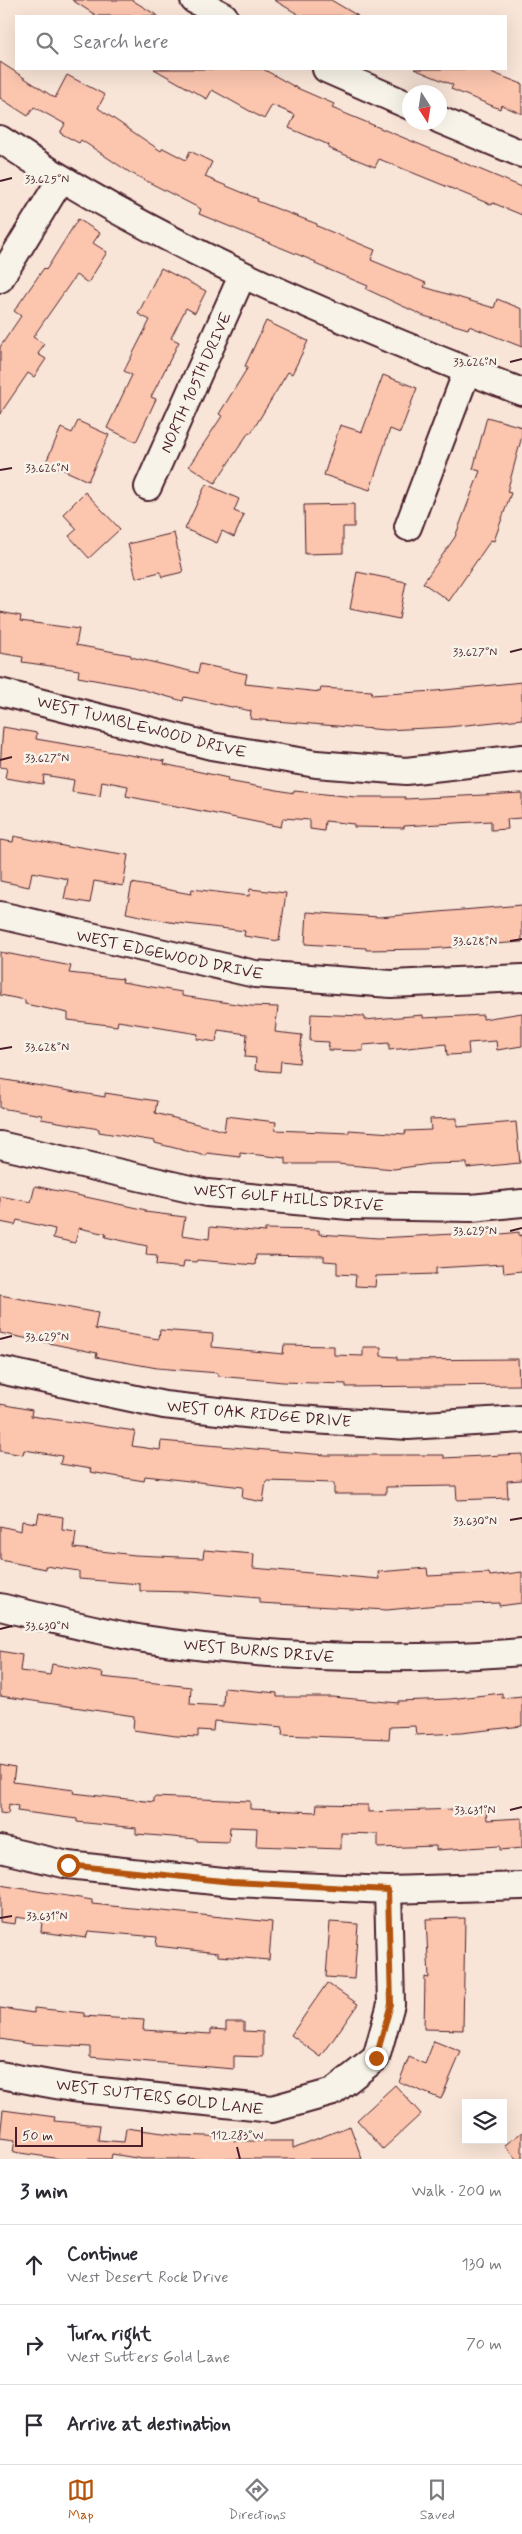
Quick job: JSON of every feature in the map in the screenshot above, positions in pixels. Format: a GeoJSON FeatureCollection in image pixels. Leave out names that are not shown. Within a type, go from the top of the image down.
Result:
{"type":"FeatureCollection","features":[{"type":"Feature","properties":{"kind":"street"},"geometry":{"type":"LineString","coordinates":[[194,0],[222,15]]}},
{"type":"Feature","properties":{"kind":"street"},"geometry":{"type":"LineString","coordinates":[[328,70],[402,102]]}},
{"type":"Feature","properties":{"kind":"street"},"geometry":{"type":"LineString","coordinates":[[447,123],[522,154]]}},
{"type":"Feature","properties":{"kind":"street"},"geometry":{"type":"LineString","coordinates":[[0,139],[60,180],[242,276],[467,371],[522,392]]}},
{"type":"Feature","properties":{"kind":"street"},"geometry":{"type":"LineString","coordinates":[[0,279],[60,180]]}},
{"type":"Feature","properties":{"kind":"street","name":"NORTH 105TH DRIVE"},"geometry":{"type":"LineString","coordinates":[[148,487],[242,276]]}},
{"type":"Feature","properties":{"kind":"street"},"geometry":{"type":"LineString","coordinates":[[408,527],[467,371]]}},
{"type":"Feature","properties":{"kind":"street","name":"WEST TUMBLEWOOD DRIVE"},"geometry":{"type":"LineString","coordinates":[[0,692],[211,746],[316,764],[406,771],[522,758]]}},
{"type":"Feature","properties":{"kind":"street","name":"WEST EDGEWOOD DRIVE"},"geometry":{"type":"LineString","coordinates":[[0,916],[255,974],[391,984],[522,978]]}},
{"type":"Feature","properties":{"kind":"street","name":"WEST GULF HILLS DRIVE"},"geometry":{"type":"LineString","coordinates":[[0,1144],[207,1193],[349,1206],[470,1208],[522,1203]]}},
{"type":"Feature","properties":{"kind":"street","name":"WEST OAK RIDGE DRIVE"},"geometry":{"type":"LineString","coordinates":[[0,1370],[164,1405],[281,1418],[408,1426],[522,1419]]}},
{"type":"Feature","properties":{"kind":"street","name":"WEST BURNS DRIVE"},"geometry":{"type":"LineString","coordinates":[[0,1607],[144,1639],[259,1652],[363,1659],[522,1652]]}},
{"type":"Feature","properties":{"kind":"street"},"geometry":{"type":"LineString","coordinates":[[0,1849],[68,1865],[203,1880],[388,1890],[522,1886]]}},
{"type":"Feature","properties":{"kind":"street","name":"WEST SUTTERS GOLD LANE"},"geometry":{"type":"LineString","coordinates":[[0,2074],[72,2088],[272,2109],[333,2092],[376,2058],[391,2004],[388,1890]]}},
{"type":"Feature","properties":{"kind":"building"},"geometry":{"type":"Polygon","coordinates":[[[72,0],[132,0],[156,15],[95,15],[72,0]]]}},
{"type":"Feature","properties":{"kind":"building"},"geometry":{"type":"Polygon","coordinates":[[[274,0],[331,0],[356,15],[299,15],[274,0]]]}},
{"type":"Feature","properties":{"kind":"building"},"geometry":{"type":"Polygon","coordinates":[[[0,62],[55,98],[67,75],[105,95],[98,108],[161,151],[163,148],[186,160],[190,151],[212,162],[205,177],[258,199],[257,201],[317,224],[317,226],[375,250],[371,260],[426,283],[424,287],[494,308],[497,299],[522,309],[522,347],[469,326],[468,329],[424,316],[366,289],[368,286],[315,264],[316,262],[199,214],[201,209],[129,172],[81,140],[79,143],[60,133],[65,124],[34,107],[28,116],[0,98],[0,62]]]}},
{"type":"Feature","properties":{"kind":"building"},"geometry":{"type":"Polygon","coordinates":[[[156,70],[265,70],[297,88],[334,104],[332,108],[522,187],[522,215],[493,203],[492,205],[379,159],[375,167],[328,148],[329,145],[289,128],[295,115],[272,105],[264,119],[212,90],[207,99],[156,70]]]}},
{"type":"Feature","properties":{"kind":"building"},"geometry":{"type":"Polygon","coordinates":[[[416,70],[486,70],[522,84],[522,114],[501,105],[500,109],[451,89],[453,85],[416,70]]]}},
{"type":"Feature","properties":{"kind":"building"},"geometry":{"type":"Polygon","coordinates":[[[78,219],[100,233],[93,243],[107,252],[88,283],[76,275],[33,337],[44,344],[38,354],[46,359],[34,377],[28,373],[0,414],[0,347],[21,316],[14,311],[44,268],[46,270],[78,219]]]}},
{"type":"Feature","properties":{"kind":"building"},"geometry":{"type":"Polygon","coordinates":[[[161,268],[206,291],[195,313],[186,308],[171,338],[179,342],[151,397],[156,399],[136,442],[107,428],[132,375],[124,371],[150,320],[138,314],[161,268]]]}},
{"type":"Feature","properties":{"kind":"building"},"geometry":{"type":"Polygon","coordinates":[[[266,321],[308,341],[292,374],[288,372],[251,433],[249,432],[215,483],[189,466],[222,416],[219,414],[248,367],[245,366],[266,321]]]}},
{"type":"Feature","properties":{"kind":"building"},"geometry":{"type":"Polygon","coordinates":[[[383,375],[417,388],[400,433],[390,429],[370,490],[324,475],[340,425],[362,432],[383,375]]]}},
{"type":"Feature","properties":{"kind":"building"},"geometry":{"type":"Polygon","coordinates":[[[487,417],[522,427],[522,436],[507,492],[511,493],[494,541],[491,540],[449,601],[423,583],[455,537],[480,471],[473,469],[487,417]]]}},
{"type":"Feature","properties":{"kind":"building"},"geometry":{"type":"Polygon","coordinates":[[[78,421],[109,435],[88,481],[46,462],[61,428],[72,433],[78,421]]]}},
{"type":"Feature","properties":{"kind":"building"},"geometry":{"type":"Polygon","coordinates":[[[206,484],[239,499],[234,511],[244,515],[234,537],[222,531],[217,543],[185,529],[206,484]]]}},
{"type":"Feature","properties":{"kind":"building"},"geometry":{"type":"Polygon","coordinates":[[[85,492],[120,529],[89,558],[69,536],[77,529],[63,514],[85,492]]]}},
{"type":"Feature","properties":{"kind":"building"},"geometry":{"type":"Polygon","coordinates":[[[354,504],[354,527],[343,527],[343,553],[305,554],[304,505],[354,504]]]}},
{"type":"Feature","properties":{"kind":"building"},"geometry":{"type":"Polygon","coordinates":[[[174,533],[183,572],[162,577],[160,572],[136,578],[128,544],[174,533]]]}},
{"type":"Feature","properties":{"kind":"building"},"geometry":{"type":"Polygon","coordinates":[[[357,572],[406,582],[399,619],[350,609],[357,572]]]}},
{"type":"Feature","properties":{"kind":"building"},"geometry":{"type":"Polygon","coordinates":[[[0,612],[21,616],[20,621],[79,629],[76,645],[131,655],[131,657],[198,673],[200,664],[247,674],[245,684],[320,692],[321,688],[372,691],[371,695],[435,691],[522,682],[522,719],[448,727],[386,730],[250,719],[251,711],[184,697],[183,701],[133,687],[78,677],[79,670],[22,662],[23,657],[0,653],[0,612]]]}},
{"type":"Feature","properties":{"kind":"building"},"geometry":{"type":"Polygon","coordinates":[[[3,727],[37,733],[36,739],[165,761],[164,764],[228,778],[227,781],[294,793],[294,791],[355,797],[405,797],[405,799],[522,793],[522,818],[507,819],[508,829],[491,830],[491,821],[404,826],[404,828],[354,827],[354,824],[325,821],[324,831],[310,829],[310,820],[283,818],[281,827],[126,796],[128,786],[102,781],[100,796],[72,792],[74,780],[44,775],[43,784],[5,778],[7,768],[0,767],[3,727]]]}},
{"type":"Feature","properties":{"kind":"building"},"geometry":{"type":"Polygon","coordinates":[[[14,836],[73,848],[74,846],[128,855],[123,886],[94,881],[90,903],[64,899],[68,879],[32,872],[29,887],[0,881],[0,840],[13,842],[14,836]]]}},
{"type":"Feature","properties":{"kind":"building"},"geometry":{"type":"Polygon","coordinates":[[[132,883],[191,894],[192,889],[249,896],[250,889],[286,893],[279,941],[244,936],[245,931],[170,922],[126,913],[132,883]]]}},
{"type":"Feature","properties":{"kind":"building"},"geometry":{"type":"Polygon","coordinates":[[[522,905],[522,942],[428,949],[366,950],[366,948],[305,944],[307,912],[379,917],[522,905]]]}},
{"type":"Feature","properties":{"kind":"building"},"geometry":{"type":"Polygon","coordinates":[[[0,952],[71,966],[69,973],[123,979],[122,982],[182,992],[182,996],[250,1006],[278,1007],[275,1032],[302,1035],[299,1063],[281,1061],[280,1072],[255,1070],[256,1058],[245,1057],[247,1034],[218,1030],[216,1042],[197,1039],[198,1034],[118,1021],[117,1026],[68,1020],[68,1013],[25,1004],[25,1000],[0,995],[0,952]]]}},
{"type":"Feature","properties":{"kind":"building"},"geometry":{"type":"Polygon","coordinates":[[[522,1013],[522,1046],[497,1050],[496,1041],[468,1043],[469,1054],[447,1055],[446,1044],[389,1050],[389,1043],[363,1045],[363,1051],[328,1050],[329,1042],[310,1041],[311,1014],[364,1016],[364,1020],[423,1015],[423,1018],[483,1015],[483,1019],[522,1013]]]}},
{"type":"Feature","properties":{"kind":"building"},"geometry":{"type":"Polygon","coordinates":[[[0,1079],[105,1097],[105,1093],[157,1101],[155,1113],[224,1131],[226,1116],[276,1122],[275,1130],[349,1133],[349,1130],[406,1134],[405,1131],[431,1130],[430,1119],[457,1118],[457,1127],[516,1122],[520,1163],[467,1168],[467,1163],[430,1164],[394,1169],[337,1164],[286,1164],[286,1158],[240,1153],[240,1157],[207,1153],[206,1156],[155,1143],[155,1141],[99,1132],[99,1129],[41,1119],[42,1115],[0,1108],[0,1079]]]}},
{"type":"Feature","properties":{"kind":"building"},"geometry":{"type":"Polygon","coordinates":[[[35,1186],[146,1210],[145,1212],[185,1217],[182,1235],[209,1239],[210,1227],[265,1232],[265,1229],[319,1230],[319,1234],[378,1238],[493,1232],[493,1235],[519,1232],[519,1236],[522,1235],[522,1271],[504,1273],[503,1264],[436,1268],[436,1274],[376,1276],[375,1287],[355,1286],[356,1275],[337,1274],[337,1262],[324,1261],[324,1256],[256,1255],[255,1265],[197,1260],[196,1262],[184,1261],[183,1268],[156,1265],[157,1256],[146,1255],[147,1246],[105,1237],[106,1234],[79,1228],[75,1243],[53,1238],[55,1229],[17,1220],[15,1225],[0,1222],[0,1196],[31,1202],[35,1186]]]}},
{"type":"Feature","properties":{"kind":"building"},"geometry":{"type":"Polygon","coordinates":[[[0,1295],[98,1313],[95,1329],[159,1339],[160,1330],[213,1334],[212,1347],[283,1354],[284,1345],[334,1346],[334,1355],[363,1356],[363,1347],[381,1347],[381,1356],[397,1357],[397,1360],[518,1359],[519,1385],[346,1387],[346,1384],[283,1382],[218,1376],[218,1373],[157,1368],[96,1357],[97,1353],[0,1333],[0,1295]]]}},
{"type":"Feature","properties":{"kind":"building"},"geometry":{"type":"Polygon","coordinates":[[[0,1404],[32,1410],[31,1416],[135,1431],[132,1446],[160,1450],[161,1441],[325,1455],[444,1455],[444,1458],[522,1454],[522,1480],[507,1481],[508,1498],[457,1500],[456,1486],[386,1487],[386,1494],[334,1494],[334,1483],[266,1481],[263,1502],[242,1498],[243,1487],[145,1476],[144,1481],[90,1472],[91,1469],[60,1464],[62,1456],[24,1450],[23,1455],[0,1451],[0,1404]]]}},
{"type":"Feature","properties":{"kind":"building"},"geometry":{"type":"Polygon","coordinates":[[[39,1513],[63,1517],[62,1530],[76,1532],[74,1548],[135,1555],[203,1558],[204,1550],[254,1554],[253,1568],[379,1579],[378,1572],[427,1568],[428,1576],[489,1573],[490,1576],[522,1572],[522,1603],[499,1606],[499,1603],[438,1605],[387,1610],[259,1603],[259,1598],[191,1592],[140,1591],[140,1584],[79,1579],[79,1571],[45,1566],[45,1569],[0,1560],[0,1526],[21,1531],[22,1521],[37,1523],[39,1513]]]}},
{"type":"Feature","properties":{"kind":"building"},"geometry":{"type":"Polygon","coordinates":[[[0,1651],[22,1655],[20,1671],[50,1675],[52,1664],[103,1673],[102,1677],[191,1687],[190,1704],[223,1706],[224,1688],[277,1693],[277,1697],[333,1697],[398,1703],[398,1701],[450,1699],[502,1693],[502,1698],[522,1696],[522,1726],[461,1733],[416,1735],[415,1726],[390,1727],[389,1739],[282,1735],[283,1727],[214,1721],[213,1731],[198,1730],[198,1737],[133,1730],[134,1716],[0,1696],[0,1651]]]}},
{"type":"Feature","properties":{"kind":"building"},"geometry":{"type":"Polygon","coordinates":[[[0,1765],[15,1768],[13,1782],[74,1790],[73,1793],[154,1802],[154,1797],[250,1801],[250,1809],[316,1812],[317,1804],[368,1805],[368,1812],[486,1808],[487,1820],[522,1818],[522,1848],[500,1850],[500,1846],[436,1850],[436,1846],[378,1848],[378,1834],[341,1833],[341,1849],[256,1846],[257,1828],[230,1827],[229,1842],[197,1841],[197,1839],[136,1834],[136,1828],[77,1822],[77,1819],[17,1811],[18,1806],[9,1804],[8,1814],[0,1813],[0,1765]]]}},
{"type":"Feature","properties":{"kind":"building"},"geometry":{"type":"Polygon","coordinates":[[[0,1885],[92,1900],[92,1904],[272,1922],[269,1960],[218,1956],[218,1953],[156,1946],[157,1937],[88,1931],[86,1938],[41,1932],[42,1921],[16,1917],[15,1924],[0,1922],[0,1885]]]}},
{"type":"Feature","properties":{"kind":"building"},"geometry":{"type":"Polygon","coordinates":[[[465,1918],[463,2030],[424,2029],[425,1977],[429,1978],[426,1919],[465,1918]]]}},
{"type":"Feature","properties":{"kind":"building"},"geometry":{"type":"Polygon","coordinates":[[[330,1922],[358,1924],[354,1979],[326,1977],[330,1922]]]}},
{"type":"Feature","properties":{"kind":"building"},"geometry":{"type":"Polygon","coordinates":[[[327,1983],[358,2004],[321,2057],[291,2035],[327,1983]]]}},
{"type":"Feature","properties":{"kind":"building"},"geometry":{"type":"Polygon","coordinates":[[[0,2008],[34,2013],[34,2008],[84,2013],[84,2016],[144,2020],[143,2030],[211,2034],[211,2029],[226,2030],[226,2022],[244,2022],[244,2031],[263,2032],[263,2057],[234,2056],[234,2069],[90,2057],[90,2047],[30,2044],[0,2039],[0,2008]]]}},
{"type":"Feature","properties":{"kind":"building"},"geometry":{"type":"Polygon","coordinates":[[[434,2041],[461,2052],[441,2099],[399,2082],[409,2057],[425,2064],[434,2041]]]}},
{"type":"Feature","properties":{"kind":"building"},"geometry":{"type":"Polygon","coordinates":[[[395,2085],[421,2114],[383,2149],[357,2120],[395,2085]]]}},
{"type":"Feature","properties":{"kind":"building"},"geometry":{"type":"Polygon","coordinates":[[[3,2110],[55,2117],[54,2121],[100,2125],[98,2140],[124,2142],[126,2128],[178,2135],[235,2137],[234,2141],[293,2141],[293,2148],[350,2126],[362,2159],[142,2159],[112,2154],[111,2159],[61,2159],[13,2152],[15,2140],[0,2138],[3,2110]]]}},
{"type":"Feature","properties":{"kind":"building"},"geometry":{"type":"Polygon","coordinates":[[[522,2132],[522,2159],[516,2159],[505,2145],[522,2132]]]}},
{"type":"Feature","properties":{"kind":"route"},"geometry":{"type":"LineString","coordinates":[[68,1865],[232,1882],[388,1890],[391,2004],[376,2058]]}}]}
